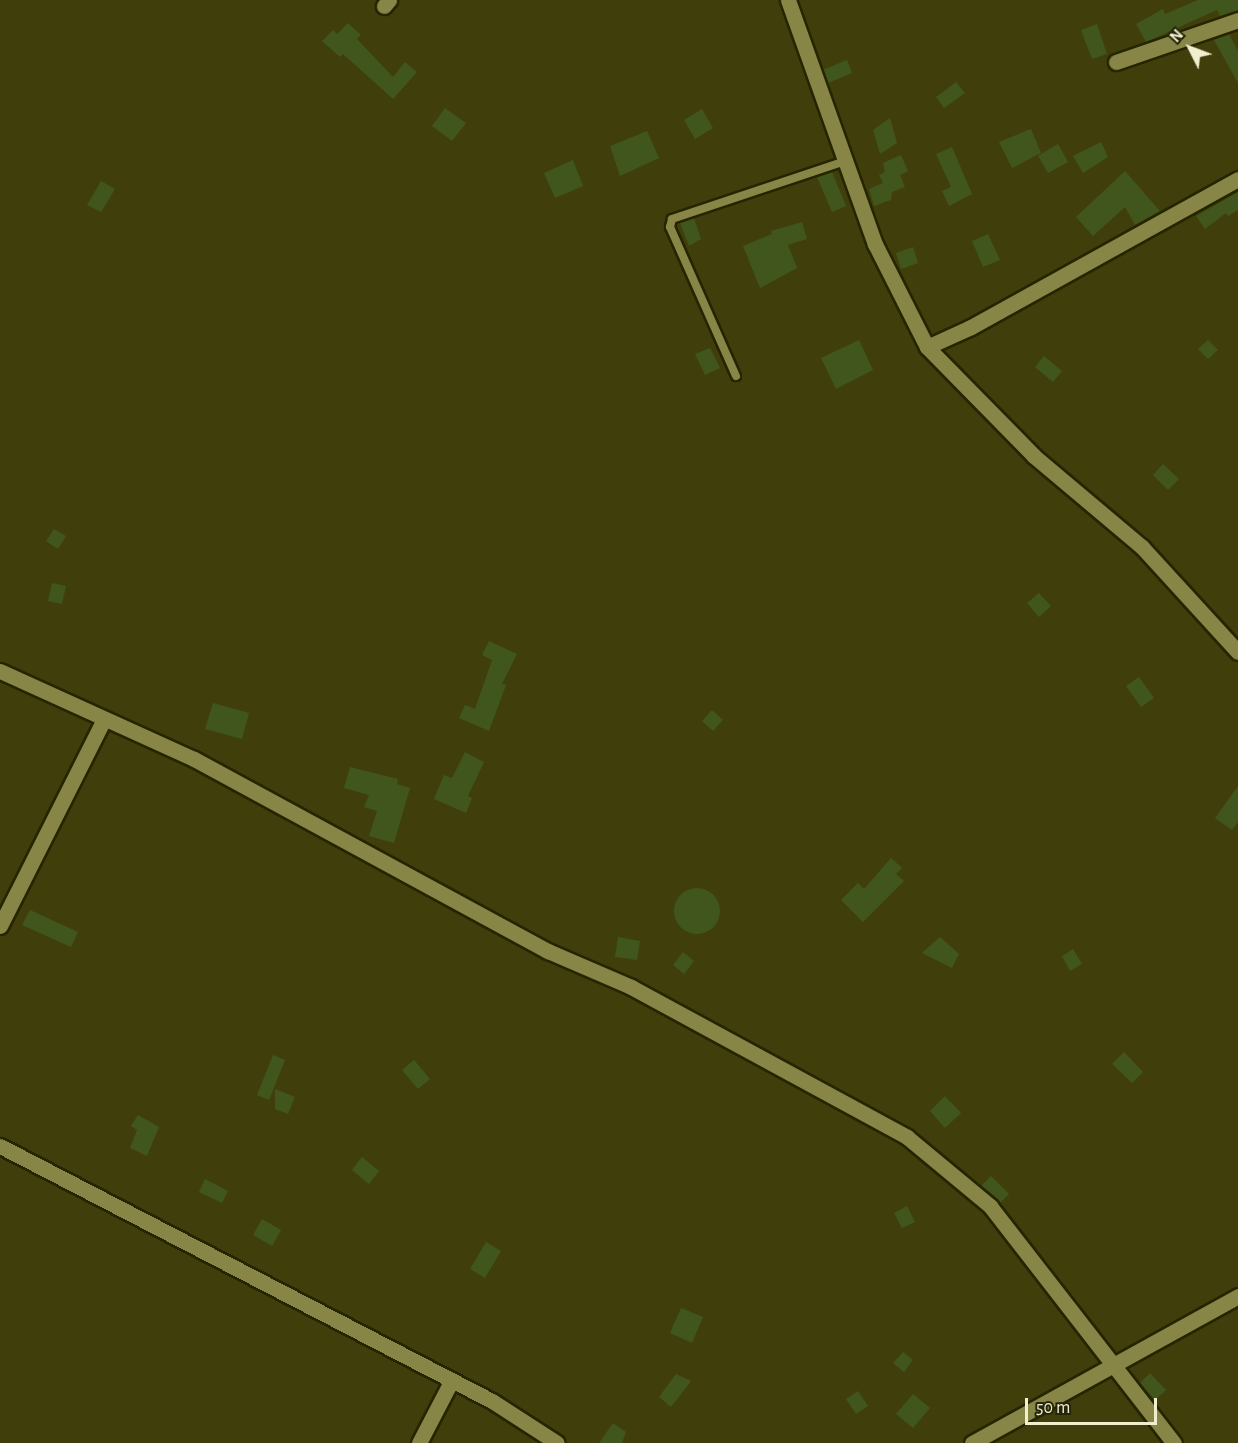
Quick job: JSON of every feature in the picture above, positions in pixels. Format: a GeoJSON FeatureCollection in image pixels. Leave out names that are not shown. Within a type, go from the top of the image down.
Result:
{"type":"FeatureCollection","features":[{"type":"Feature","properties":{"kind":"street"},"geometry":{"type":"LineString","coordinates":[[788,0],[884,264],[927,346],[1034,456],[1142,547],[1238,652]]}},
{"type":"Feature","properties":{"kind":"street"},"geometry":{"type":"LineString","coordinates":[[1116,62],[1238,20]]}},
{"type":"Feature","properties":{"kind":"street"},"geometry":{"type":"LineString","coordinates":[[927,346],[1002,310],[1238,179]]}},
{"type":"Feature","properties":{"kind":"street"},"geometry":{"type":"LineString","coordinates":[[0,671],[194,759],[548,951],[631,987],[907,1137],[990,1206],[1115,1364],[1174,1443]]}},
{"type":"Feature","properties":{"kind":"street"},"geometry":{"type":"LineString","coordinates":[[0,926],[104,719]]}},
{"type":"Feature","properties":{"kind":"street"},"geometry":{"type":"LineString","coordinates":[[0,1146],[452,1380],[557,1443]]}},
{"type":"Feature","properties":{"kind":"street"},"geometry":{"type":"LineString","coordinates":[[972,1443],[1238,1296]]}},
{"type":"Feature","properties":{"kind":"street"},"geometry":{"type":"LineString","coordinates":[[419,1443],[452,1380]]}},
{"type":"Feature","properties":{"kind":"lane"},"geometry":{"type":"LineString","coordinates":[[736,376],[670,227],[672,219],[845,161]]}},
{"type":"Feature","properties":{"kind":"building"},"geometry":{"type":"Polygon","coordinates":[[[1198,0],[1238,0],[1238,10],[1220,16],[1217,10],[1146,42],[1136,24],[1163,9],[1165,14],[1198,0]]]}},
{"type":"Feature","properties":{"kind":"building"},"geometry":{"type":"Polygon","coordinates":[[[348,23],[361,35],[357,39],[393,77],[405,62],[417,72],[393,99],[343,54],[340,57],[322,41],[333,30],[337,34],[348,23]]]}},
{"type":"Feature","properties":{"kind":"building"},"geometry":{"type":"Polygon","coordinates":[[[1097,24],[1107,54],[1092,59],[1081,30],[1097,24]]]}},
{"type":"Feature","properties":{"kind":"building"},"geometry":{"type":"Polygon","coordinates":[[[1229,34],[1238,51],[1238,83],[1214,40],[1229,34]]]}},
{"type":"Feature","properties":{"kind":"building"},"geometry":{"type":"Polygon","coordinates":[[[847,60],[852,73],[828,83],[823,70],[847,60]]]}},
{"type":"Feature","properties":{"kind":"building"},"geometry":{"type":"Polygon","coordinates":[[[956,82],[965,93],[944,108],[936,97],[956,82]]]}},
{"type":"Feature","properties":{"kind":"building"},"geometry":{"type":"Polygon","coordinates":[[[445,108],[466,123],[452,141],[432,126],[445,108]]]}},
{"type":"Feature","properties":{"kind":"building"},"geometry":{"type":"Polygon","coordinates":[[[702,109],[713,128],[695,139],[684,120],[702,109]]]}},
{"type":"Feature","properties":{"kind":"building"},"geometry":{"type":"Polygon","coordinates":[[[890,118],[897,143],[880,154],[873,130],[890,118]]]}},
{"type":"Feature","properties":{"kind":"building"},"geometry":{"type":"Polygon","coordinates":[[[1031,129],[1041,153],[1012,168],[999,142],[1031,129]]]}},
{"type":"Feature","properties":{"kind":"building"},"geometry":{"type":"Polygon","coordinates":[[[647,131],[659,158],[620,176],[610,146],[647,131]]]}},
{"type":"Feature","properties":{"kind":"building"},"geometry":{"type":"Polygon","coordinates":[[[1101,142],[1108,157],[1083,173],[1073,156],[1101,142]]]}},
{"type":"Feature","properties":{"kind":"building"},"geometry":{"type":"Polygon","coordinates":[[[1058,144],[1068,162],[1048,173],[1038,156],[1058,144]]]}},
{"type":"Feature","properties":{"kind":"building"},"geometry":{"type":"Polygon","coordinates":[[[952,147],[972,194],[949,206],[942,191],[951,187],[936,154],[952,147]]]}},
{"type":"Feature","properties":{"kind":"building"},"geometry":{"type":"Polygon","coordinates":[[[901,155],[908,171],[900,175],[905,187],[892,192],[891,200],[874,206],[869,189],[883,183],[879,175],[885,172],[883,163],[901,155]]]}},
{"type":"Feature","properties":{"kind":"building"},"geometry":{"type":"Polygon","coordinates":[[[573,160],[583,186],[555,198],[544,173],[573,160]]]}},
{"type":"Feature","properties":{"kind":"building"},"geometry":{"type":"Polygon","coordinates":[[[1125,171],[1160,211],[1135,225],[1125,207],[1093,236],[1076,217],[1125,171]]]}},
{"type":"Feature","properties":{"kind":"building"},"geometry":{"type":"Polygon","coordinates":[[[832,172],[846,206],[832,212],[817,177],[832,172]]]}},
{"type":"Feature","properties":{"kind":"building"},"geometry":{"type":"Polygon","coordinates":[[[101,181],[115,189],[101,212],[87,205],[101,181]]]}},
{"type":"Feature","properties":{"kind":"building"},"geometry":{"type":"Polygon","coordinates":[[[1238,192],[1238,210],[1228,216],[1226,213],[1205,229],[1196,216],[1238,192]]]}},
{"type":"Feature","properties":{"kind":"building"},"geometry":{"type":"Polygon","coordinates":[[[694,218],[701,239],[689,246],[680,223],[694,218]]]}},
{"type":"Feature","properties":{"kind":"building"},"geometry":{"type":"Polygon","coordinates":[[[802,222],[807,239],[788,245],[797,268],[760,288],[743,246],[772,234],[771,231],[802,222]]]}},
{"type":"Feature","properties":{"kind":"building"},"geometry":{"type":"Polygon","coordinates":[[[988,234],[1000,260],[983,267],[972,241],[988,234]]]}},
{"type":"Feature","properties":{"kind":"building"},"geometry":{"type":"Polygon","coordinates":[[[913,247],[918,263],[901,269],[896,253],[913,247]]]}},
{"type":"Feature","properties":{"kind":"building"},"geometry":{"type":"Polygon","coordinates":[[[859,340],[873,370],[836,389],[821,358],[859,340]]]}},
{"type":"Feature","properties":{"kind":"building"},"geometry":{"type":"Polygon","coordinates":[[[1208,340],[1218,350],[1208,359],[1198,349],[1208,340]]]}},
{"type":"Feature","properties":{"kind":"building"},"geometry":{"type":"Polygon","coordinates":[[[710,348],[720,368],[705,375],[695,354],[710,348]]]}},
{"type":"Feature","properties":{"kind":"building"},"geometry":{"type":"Polygon","coordinates":[[[1044,356],[1062,371],[1053,382],[1035,367],[1044,356]]]}},
{"type":"Feature","properties":{"kind":"building"},"geometry":{"type":"Polygon","coordinates":[[[1163,464],[1179,479],[1168,490],[1153,475],[1163,464]]]}},
{"type":"Feature","properties":{"kind":"building"},"geometry":{"type":"Polygon","coordinates":[[[54,529],[66,536],[58,549],[46,541],[54,529]]]}},
{"type":"Feature","properties":{"kind":"building"},"geometry":{"type":"Polygon","coordinates":[[[52,583],[66,586],[62,604],[48,601],[52,583]]]}},
{"type":"Feature","properties":{"kind":"building"},"geometry":{"type":"Polygon","coordinates":[[[1039,593],[1051,606],[1039,617],[1027,603],[1039,593]]]}},
{"type":"Feature","properties":{"kind":"building"},"geometry":{"type":"Polygon","coordinates":[[[489,641],[517,654],[502,684],[506,685],[489,731],[459,718],[465,705],[475,709],[492,660],[482,655],[489,641]]]}},
{"type":"Feature","properties":{"kind":"building"},"geometry":{"type":"Polygon","coordinates":[[[1139,677],[1154,698],[1141,707],[1126,686],[1139,677]]]}},
{"type":"Feature","properties":{"kind":"building"},"geometry":{"type":"Polygon","coordinates":[[[213,703],[249,713],[242,739],[205,729],[213,703]]]}},
{"type":"Feature","properties":{"kind":"building"},"geometry":{"type":"Polygon","coordinates":[[[712,710],[723,720],[713,731],[702,721],[712,710]]]}},
{"type":"Feature","properties":{"kind":"building"},"geometry":{"type":"Polygon","coordinates":[[[465,752],[484,762],[468,796],[472,798],[466,813],[434,799],[444,775],[452,778],[465,752]]]}},
{"type":"Feature","properties":{"kind":"building"},"geometry":{"type":"Polygon","coordinates":[[[350,767],[398,779],[397,784],[410,788],[394,843],[369,836],[377,811],[364,807],[369,795],[344,788],[350,767]]]}},
{"type":"Feature","properties":{"kind":"building"},"geometry":{"type":"Polygon","coordinates":[[[1238,786],[1238,822],[1232,830],[1215,818],[1238,786]]]}},
{"type":"Feature","properties":{"kind":"building"},"geometry":{"type":"Polygon","coordinates":[[[891,858],[902,868],[896,874],[904,881],[863,922],[841,900],[858,883],[864,889],[891,858]]]}},
{"type":"Feature","properties":{"kind":"building"},"geometry":{"type":"Polygon","coordinates":[[[697,888],[713,895],[720,911],[713,927],[697,934],[681,927],[674,911],[681,895],[697,888]]]}},
{"type":"Feature","properties":{"kind":"building"},"geometry":{"type":"Polygon","coordinates":[[[30,910],[78,932],[71,947],[22,925],[30,910]]]}},
{"type":"Feature","properties":{"kind":"building"},"geometry":{"type":"Polygon","coordinates":[[[618,937],[640,941],[637,960],[615,957],[618,937]]]}},
{"type":"Feature","properties":{"kind":"building"},"geometry":{"type":"Polygon","coordinates":[[[940,937],[959,954],[952,968],[922,953],[940,937]]]}},
{"type":"Feature","properties":{"kind":"building"},"geometry":{"type":"Polygon","coordinates":[[[1073,949],[1082,964],[1070,971],[1062,956],[1073,949]]]}},
{"type":"Feature","properties":{"kind":"building"},"geometry":{"type":"Polygon","coordinates":[[[683,952],[694,961],[684,974],[673,965],[683,952]]]}},
{"type":"Feature","properties":{"kind":"building"},"geometry":{"type":"Polygon","coordinates":[[[1124,1052],[1143,1072],[1132,1083],[1112,1064],[1124,1052]]]}},
{"type":"Feature","properties":{"kind":"building"},"geometry":{"type":"Polygon","coordinates":[[[273,1055],[285,1060],[269,1100],[257,1095],[273,1055]]]}},
{"type":"Feature","properties":{"kind":"building"},"geometry":{"type":"Polygon","coordinates":[[[414,1060],[430,1079],[418,1089],[402,1070],[414,1060]]]}},
{"type":"Feature","properties":{"kind":"building"},"geometry":{"type":"Polygon","coordinates":[[[275,1089],[295,1097],[288,1114],[275,1109],[275,1089]]]}},
{"type":"Feature","properties":{"kind":"building"},"geometry":{"type":"Polygon","coordinates":[[[945,1096],[961,1113],[945,1128],[930,1111],[945,1096]]]}},
{"type":"Feature","properties":{"kind":"building"},"geometry":{"type":"Polygon","coordinates":[[[138,1115],[159,1127],[147,1156],[130,1148],[137,1130],[131,1126],[138,1115]]]}},
{"type":"Feature","properties":{"kind":"building"},"geometry":{"type":"Polygon","coordinates":[[[362,1157],[379,1171],[369,1184],[352,1170],[362,1157]]]}},
{"type":"Feature","properties":{"kind":"building"},"geometry":{"type":"Polygon","coordinates":[[[991,1176],[1009,1194],[1000,1203],[981,1186],[991,1176]]]}},
{"type":"Feature","properties":{"kind":"building"},"geometry":{"type":"Polygon","coordinates":[[[205,1179],[228,1191],[222,1203],[199,1192],[205,1179]]]}},
{"type":"Feature","properties":{"kind":"building"},"geometry":{"type":"Polygon","coordinates":[[[907,1206],[915,1222],[902,1228],[894,1213],[907,1206]]]}},
{"type":"Feature","properties":{"kind":"building"},"geometry":{"type":"Polygon","coordinates":[[[262,1219],[281,1230],[272,1246],[253,1235],[262,1219]]]}},
{"type":"Feature","properties":{"kind":"building"},"geometry":{"type":"Polygon","coordinates":[[[486,1242],[501,1251],[485,1278],[470,1269],[486,1242]]]}},
{"type":"Feature","properties":{"kind":"building"},"geometry":{"type":"Polygon","coordinates":[[[681,1308],[703,1317],[692,1343],[670,1333],[681,1308]]]}},
{"type":"Feature","properties":{"kind":"building"},"geometry":{"type":"Polygon","coordinates":[[[903,1352],[913,1360],[904,1372],[893,1363],[903,1352]]]}},
{"type":"Feature","properties":{"kind":"building"},"geometry":{"type":"Polygon","coordinates":[[[1150,1373],[1166,1390],[1155,1400],[1140,1383],[1150,1373]]]}},
{"type":"Feature","properties":{"kind":"building"},"geometry":{"type":"Polygon","coordinates":[[[676,1374],[691,1381],[671,1407],[659,1397],[676,1374]]]}},
{"type":"Feature","properties":{"kind":"building"},"geometry":{"type":"Polygon","coordinates":[[[858,1391],[868,1406],[856,1414],[846,1399],[858,1391]]]}},
{"type":"Feature","properties":{"kind":"building"},"geometry":{"type":"Polygon","coordinates":[[[913,1394],[930,1408],[913,1428],[896,1414],[913,1394]]]}},
{"type":"Feature","properties":{"kind":"building"},"geometry":{"type":"Polygon","coordinates":[[[613,1423],[626,1432],[622,1443],[599,1443],[613,1423]]]}}]}
